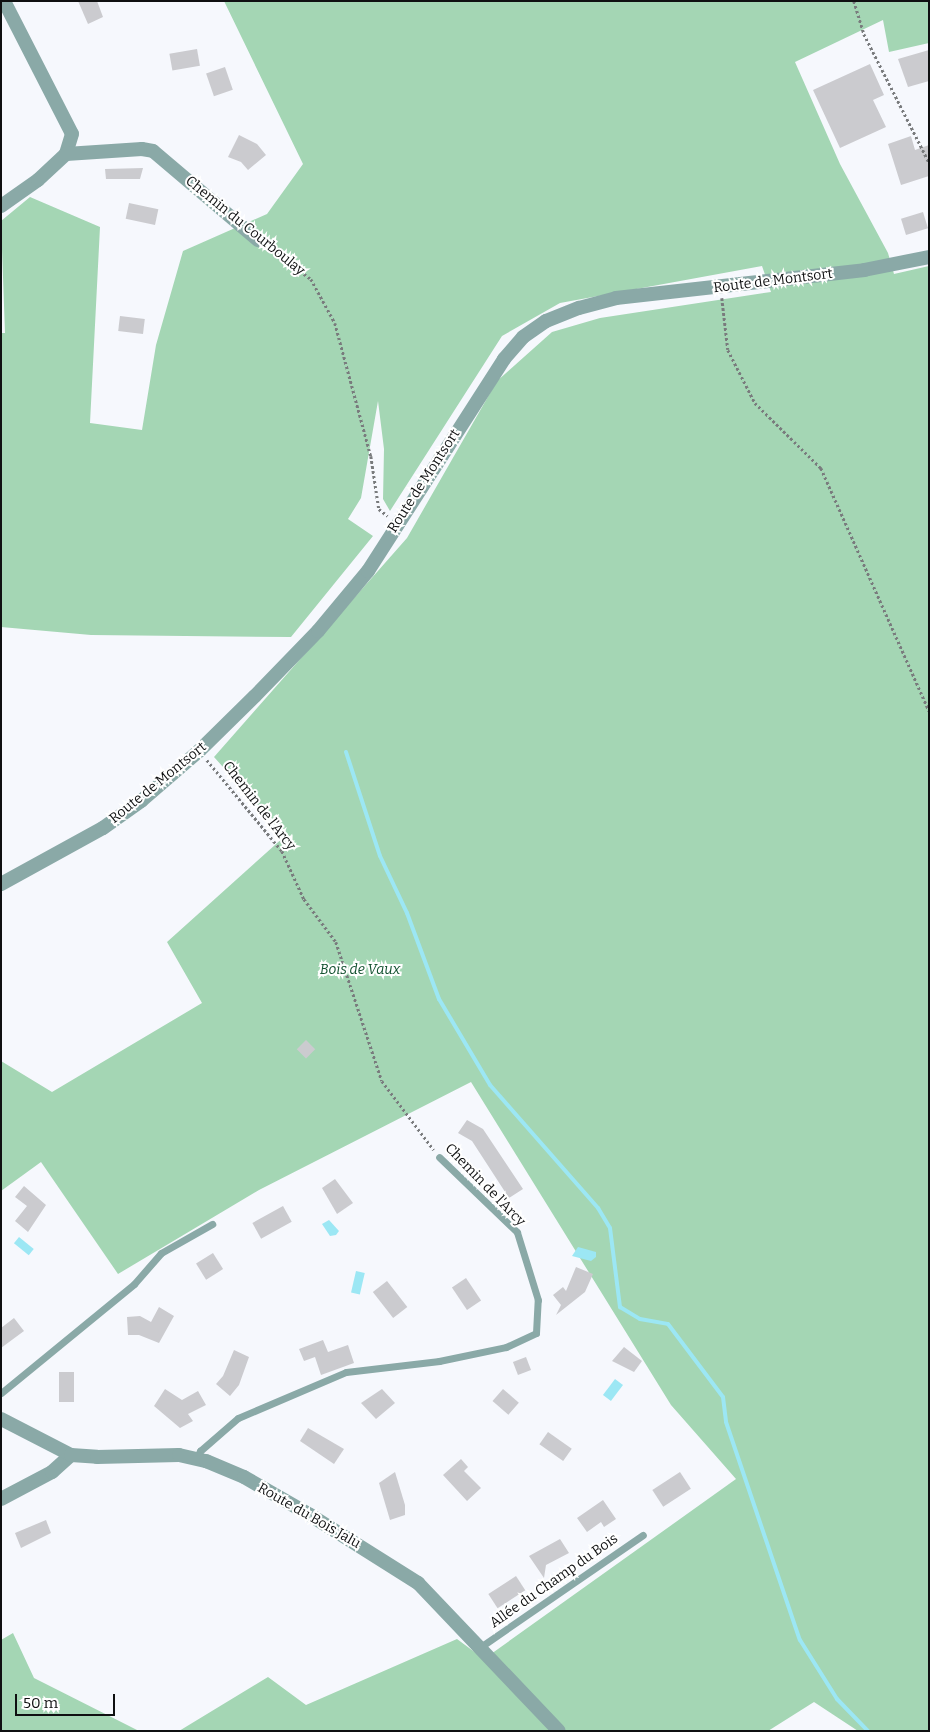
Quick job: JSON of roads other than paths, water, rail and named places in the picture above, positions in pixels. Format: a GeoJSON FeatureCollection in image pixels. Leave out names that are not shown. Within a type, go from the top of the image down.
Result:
{"type":"FeatureCollection","features":[{"type":"Feature","properties":{"kind":"street"},"geometry":{"type":"LineString","coordinates":[[1,206],[38,180],[66,154],[72,134],[4,1]]}},
{"type":"Feature","properties":{"kind":"street","name":"Chemin du Courboulay"},"geometry":{"type":"LineString","coordinates":[[66,154],[153,151],[258,240]]}},
{"type":"Feature","properties":{"kind":"street","name":"Route de Montsort"},"geometry":{"type":"LineString","coordinates":[[1,884],[103,828],[199,751],[318,631],[368,570],[504,359],[523,337],[546,321],[579,308],[616,298],[864,270],[929,257]]}},
{"type":"Feature","properties":{"kind":"street","name":"Route du Bois Jalu"},"geometry":{"type":"LineString","coordinates":[[1,1419],[72,1454],[97,1457],[150,1454],[197,1458],[251,1482],[399,1570],[438,1602],[558,1731]]}},
{"type":"Feature","properties":{"kind":"street"},"geometry":{"type":"LineString","coordinates":[[1,1499],[52,1472],[72,1454]]}},
{"type":"Feature","properties":{"kind":"lane","name":"Chemin de l'Arcy"},"geometry":{"type":"LineString","coordinates":[[197,1458],[200,1451],[238,1418],[346,1372],[448,1359],[506,1347],[536,1333],[538,1300],[517,1232],[439,1158]]}},
{"type":"Feature","properties":{"kind":"lane"},"geometry":{"type":"LineString","coordinates":[[1,1393],[134,1284],[161,1253],[212,1224]]}},
{"type":"Feature","properties":{"kind":"lane","name":"Allée du Champ du Bois"},"geometry":{"type":"LineString","coordinates":[[479,1648],[643,1534]]}},
{"type":"Feature","properties":{"kind":"water"},"geometry":{"type":"Polygon","coordinates":[[[329,1220],[339,1231],[336,1235],[330,1236],[322,1224],[329,1220]]]}},
{"type":"Feature","properties":{"kind":"water"},"geometry":{"type":"Polygon","coordinates":[[[19,1237],[34,1249],[29,1255],[14,1243],[19,1237]]]}},
{"type":"Feature","properties":{"kind":"water"},"geometry":{"type":"Polygon","coordinates":[[[578,1247],[596,1252],[596,1257],[591,1261],[572,1256],[578,1247]]]}},
{"type":"Feature","properties":{"kind":"water"},"geometry":{"type":"Polygon","coordinates":[[[356,1271],[365,1273],[360,1294],[351,1292],[356,1271]]]}},
{"type":"Feature","properties":{"kind":"water"},"geometry":{"type":"Polygon","coordinates":[[[615,1379],[623,1385],[611,1401],[603,1395],[615,1379]]]}},
{"type":"Feature","properties":{"kind":"waterway"},"geometry":{"type":"LineString","coordinates":[[346,752],[380,856],[407,913],[439,999],[490,1085],[598,1208],[610,1228],[620,1307],[640,1319],[668,1324],[723,1397],[726,1422],[800,1640],[837,1699],[868,1731]]}},
{"type":"Feature","properties":{"kind":"park label","name":"Bois de Vaux"},"geometry":{"type":"Point","coordinates":[360,970]}}]}
